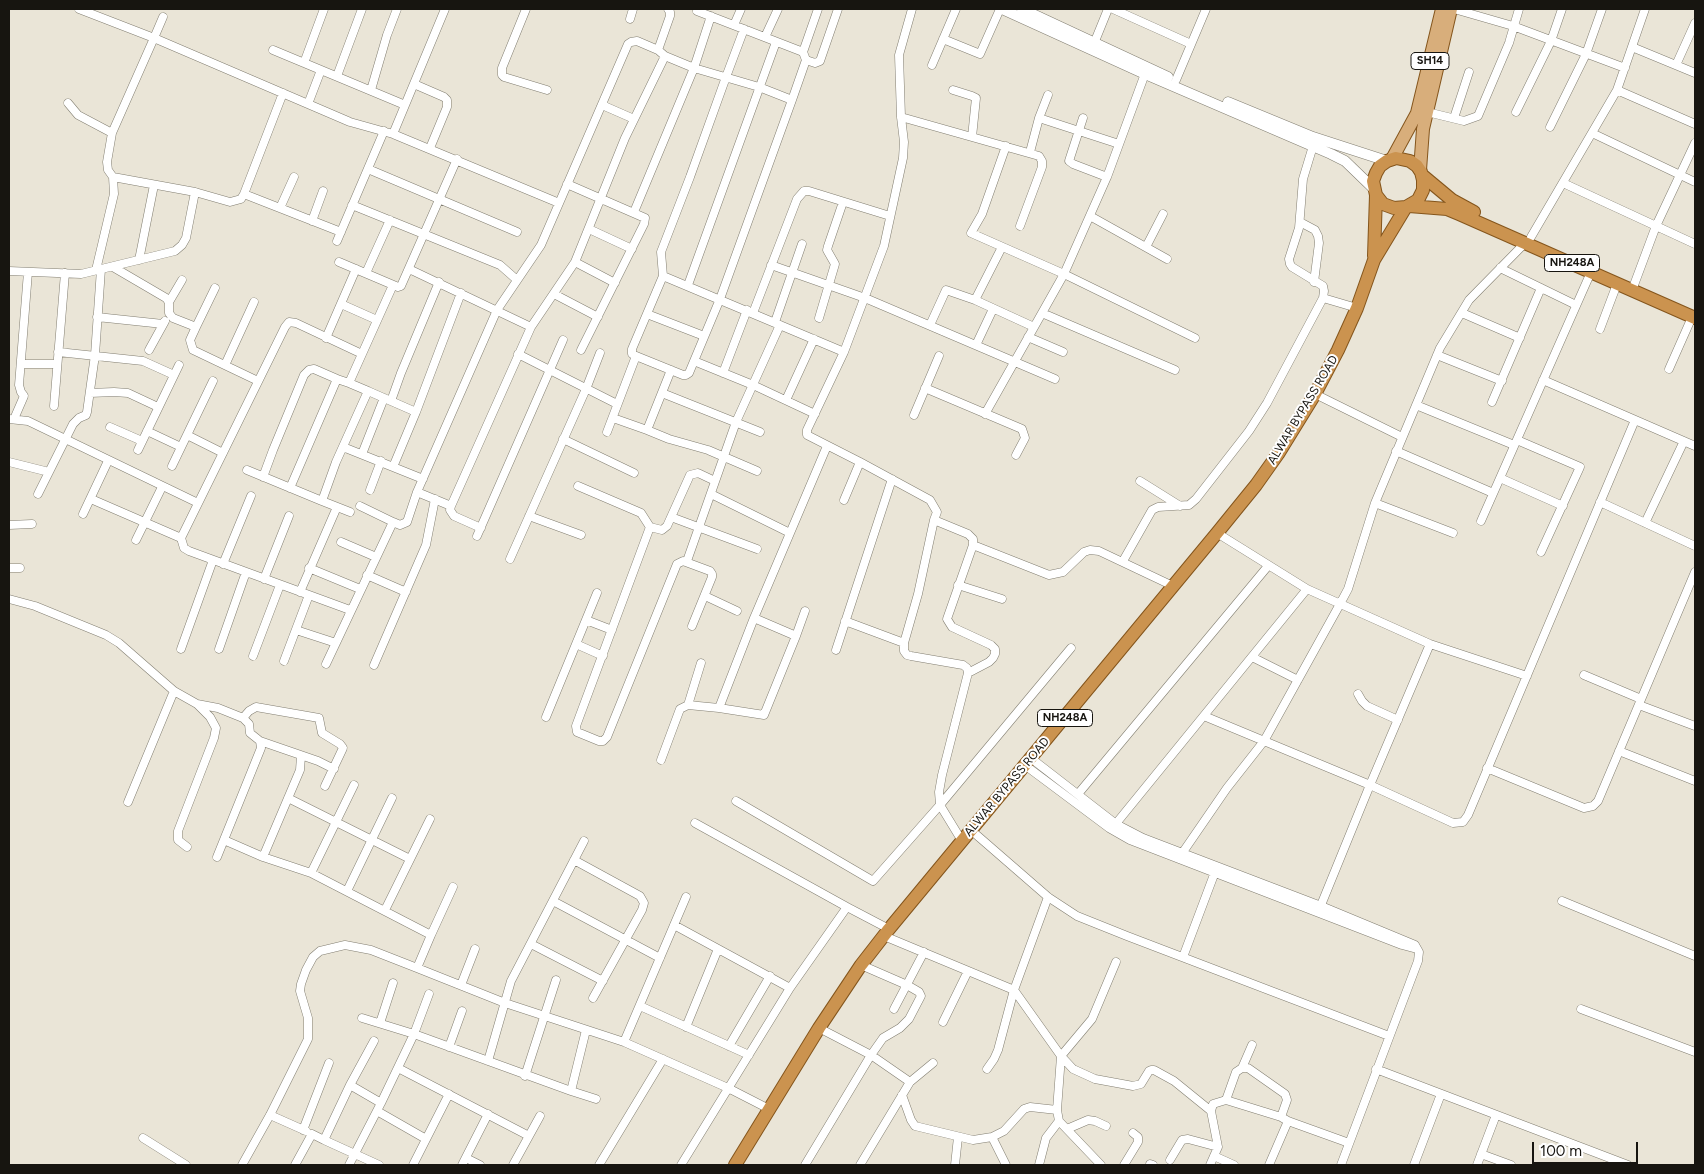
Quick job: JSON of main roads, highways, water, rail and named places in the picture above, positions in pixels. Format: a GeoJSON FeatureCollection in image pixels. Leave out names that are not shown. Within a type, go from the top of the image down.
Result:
{"type":"FeatureCollection","features":[{"type":"Feature","properties":{"kind":"highway","name":"NH248A"},"geometry":{"type":"LineString","coordinates":[[1374,260],[1375,192],[1373,181],[1380,166],[1390,160],[1406,159],[1414,163],[1421,172],[1452,200],[1591,272],[1694,316]]}},
{"type":"Feature","properties":{"kind":"highway","name":"NH248A"},"geometry":{"type":"LineString","coordinates":[[1374,260],[1408,206],[1418,200],[1423,190],[1421,172]]}},
{"type":"Feature","properties":{"kind":"highway","name":"NH248A"},"geometry":{"type":"LineString","coordinates":[[1375,192],[1384,204],[1394,208],[1408,206],[1447,209],[1528,239],[1634,285],[1694,316]]}},
{"type":"Feature","properties":{"kind":"highway","name":"ALWAR BYPASS ROAD"},"geometry":{"type":"LineString","coordinates":[[735,1165],[819,1028],[861,965],[1217,533],[1278,454],[1315,394],[1338,350],[1357,308],[1374,260]]}},
{"type":"Feature","properties":{"kind":"main road","name":"SH14"},"geometry":{"type":"LineString","coordinates":[[1421,172],[1422,113],[1442,9]]}},
{"type":"Feature","properties":{"kind":"main road","name":"SH14"},"geometry":{"type":"LineString","coordinates":[[1390,160],[1422,113],[1452,9]]}}]}
